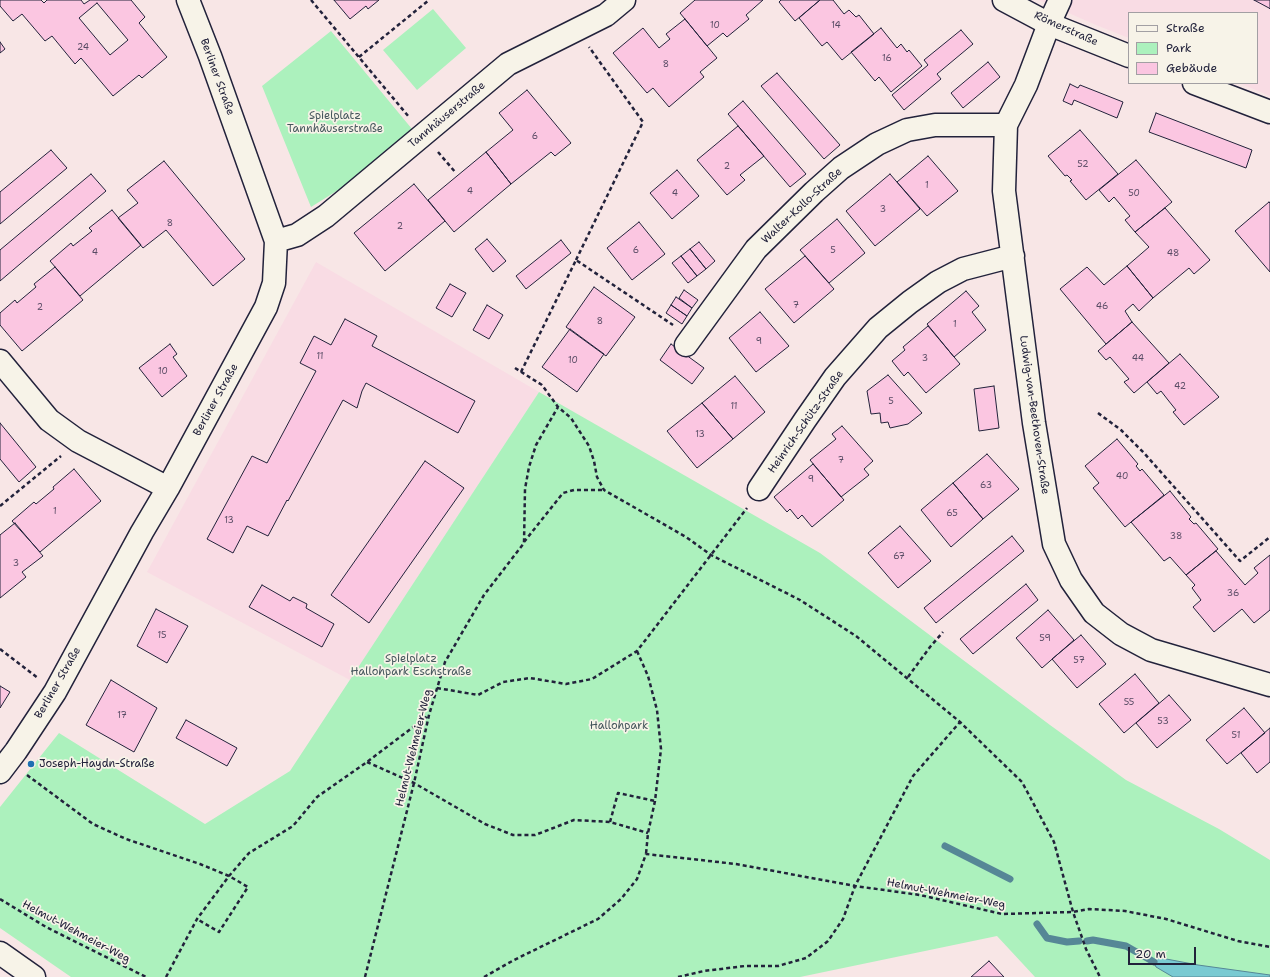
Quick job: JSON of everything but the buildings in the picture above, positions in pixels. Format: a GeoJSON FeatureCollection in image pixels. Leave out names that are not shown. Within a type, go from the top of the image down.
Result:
{"type":"FeatureCollection","features":[{"type":"Feature","properties":{"kind":"street","name":"Berliner Straße"},"geometry":{"type":"LineString","coordinates":[[5,766],[55,692],[266,308],[274,283],[276,241],[210,56],[188,0]]}},
{"type":"Feature","properties":{"kind":"street","name":"Tannhäuserstraße"},"geometry":{"type":"LineString","coordinates":[[276,241],[297,235],[326,216],[508,64],[606,16],[624,0]]}},
{"type":"Feature","properties":{"kind":"street","name":"Römerstraße"},"geometry":{"type":"LineString","coordinates":[[1004,0],[1049,24],[1128,56]]}},
{"type":"Feature","properties":{"kind":"street","name":"Ludwig-van-Beethoven-Straße"},"geometry":{"type":"LineString","coordinates":[[1060,0],[1049,24],[1026,85],[1006,125],[1004,191],[1034,423],[1054,544],[1071,580],[1094,613],[1121,634],[1151,650],[1270,685]]}},
{"type":"Feature","properties":{"kind":"street"},"geometry":{"type":"LineString","coordinates":[[1197,84],[1270,112]]}},
{"type":"Feature","properties":{"kind":"street","name":"Walter-Kollo-Straße"},"geometry":{"type":"LineString","coordinates":[[688,341],[756,249],[814,192],[841,168],[877,144],[907,130],[935,125],[1006,125]]}},
{"type":"Feature","properties":{"kind":"street","name":"Heinrich-Schütz-Straße"},"geometry":{"type":"LineString","coordinates":[[759,489],[835,377],[878,328],[910,302],[944,279],[962,269],[1013,256]]}},
{"type":"Feature","properties":{"kind":"street"},"geometry":{"type":"LineString","coordinates":[[0,361],[49,420],[78,441],[168,488]]}},
{"type":"Feature","properties":{"kind":"street"},"geometry":{"type":"LineString","coordinates":[[0,953],[34,977]]}},
{"type":"Feature","properties":{"kind":"path"},"geometry":{"type":"LineString","coordinates":[[311,0],[456,173]]}},
{"type":"Feature","properties":{"kind":"path"},"geometry":{"type":"LineString","coordinates":[[359,57],[429,0]]}},
{"type":"Feature","properties":{"kind":"path"},"geometry":{"type":"LineString","coordinates":[[521,372],[643,122],[576,30]]}},
{"type":"Feature","properties":{"kind":"path"},"geometry":{"type":"LineString","coordinates":[[576,260],[688,341]]}},
{"type":"Feature","properties":{"kind":"path"},"geometry":{"type":"LineString","coordinates":[[515,368],[542,385],[558,407],[571,418],[589,446],[594,461],[596,477],[604,490],[686,537],[711,555],[806,604],[856,636],[960,722],[1022,782],[1054,842],[1073,912],[1086,949],[1100,977]]}},
{"type":"Feature","properties":{"kind":"path"},"geometry":{"type":"LineString","coordinates":[[524,543],[525,489],[529,467],[536,445],[558,407]]}},
{"type":"Feature","properties":{"kind":"path"},"geometry":{"type":"LineString","coordinates":[[1098,413],[1121,430],[1144,453],[1240,561],[1270,537]]}},
{"type":"Feature","properties":{"kind":"path"},"geometry":{"type":"LineString","coordinates":[[0,506],[78,441]]}},
{"type":"Feature","properties":{"kind":"path"},"geometry":{"type":"LineString","coordinates":[[437,688],[478,695],[503,682],[530,678],[566,684],[592,679],[637,651],[711,555],[759,489]]}},
{"type":"Feature","properties":{"kind":"path","name":"Helmut-Wehmeier-Weg"},"geometry":{"type":"LineString","coordinates":[[365,977],[414,783],[429,715],[445,662],[484,595],[563,493],[574,490],[604,490]]}},
{"type":"Feature","properties":{"kind":"path"},"geometry":{"type":"LineString","coordinates":[[908,678],[930,647],[943,632]]}},
{"type":"Feature","properties":{"kind":"path"},"geometry":{"type":"LineString","coordinates":[[0,649],[55,692]]}},
{"type":"Feature","properties":{"kind":"path"},"geometry":{"type":"LineString","coordinates":[[484,977],[514,960],[598,919],[621,899],[637,879],[646,854],[648,833],[655,801],[661,749],[658,710],[648,676],[637,651]]}},
{"type":"Feature","properties":{"kind":"path"},"geometry":{"type":"LineString","coordinates":[[166,977],[197,919],[229,876],[249,853],[293,826],[316,797],[367,762],[429,715]]}},
{"type":"Feature","properties":{"kind":"path"},"geometry":{"type":"LineString","coordinates":[[678,977],[704,971],[746,966],[778,966],[806,958],[828,940],[843,919],[855,886],[914,776],[960,722]]}},
{"type":"Feature","properties":{"kind":"path"},"geometry":{"type":"LineString","coordinates":[[367,762],[414,783],[486,824],[513,836],[534,835],[574,820],[610,822],[648,833]]}},
{"type":"Feature","properties":{"kind":"path"},"geometry":{"type":"LineString","coordinates":[[5,766],[44,789],[93,824],[126,840],[200,864],[229,876],[248,887],[219,932],[197,919]]}},
{"type":"Feature","properties":{"kind":"path"},"geometry":{"type":"LineString","coordinates":[[610,822],[618,794],[655,801]]}},
{"type":"Feature","properties":{"kind":"path","name":"Helmut-Wehmeier-Weg"},"geometry":{"type":"LineString","coordinates":[[646,854],[736,864],[855,886],[920,895],[1002,914],[1073,912],[1089,909],[1125,911],[1166,919],[1238,941],[1270,947]]}},
{"type":"Feature","properties":{"kind":"path","name":"Helmut-Wehmeier-Weg"},"geometry":{"type":"LineString","coordinates":[[0,899],[46,927],[146,977]]}},
{"type":"Feature","properties":{"kind":"shaded area"},"geometry":{"type":"Polygon","coordinates":[[[1039,0],[1270,0],[1270,96],[1241,84],[1258,84],[1258,12],[1128,12],[1128,38],[1039,0]]]}},
{"type":"Feature","properties":{"kind":"shaded area"},"geometry":{"type":"Polygon","coordinates":[[[316,262],[539,392],[350,680],[147,572],[316,262]]]}},
{"type":"Feature","properties":{"kind":"green space"},"geometry":{"type":"Polygon","coordinates":[[[433,9],[466,48],[417,90],[383,50],[433,9]]]}},
{"type":"Feature","properties":{"kind":"green space","name":"Spielplatz Tannhäuserstraße"},"geometry":{"type":"Polygon","coordinates":[[[331,31],[412,129],[343,187],[311,207],[262,86],[331,31]]]}},
{"type":"Feature","properties":{"kind":"green space","name":"Hallohpark"},"geometry":{"type":"Polygon","coordinates":[[[539,392],[820,553],[1126,780],[1219,829],[1270,860],[1270,977],[1035,977],[997,936],[800,977],[71,977],[0,928],[0,807],[59,733],[205,824],[290,771],[539,392]]]}},
{"type":"Feature","properties":{"kind":"water"},"geometry":{"type":"Polygon","coordinates":[[[1161,958],[1198,965],[1270,975],[1270,977],[1173,977],[1156,967],[1154,962],[1156,959],[1161,958]]]}},
{"type":"Feature","properties":{"kind":"waterway"},"geometry":{"type":"LineString","coordinates":[[945,846],[1010,879]]}},
{"type":"Feature","properties":{"kind":"waterway"},"geometry":{"type":"LineString","coordinates":[[1037,924],[1047,938],[1067,942],[1079,941]]}},
{"type":"Feature","properties":{"kind":"waterway"},"geometry":{"type":"LineString","coordinates":[[1087,941],[1093,940],[1126,946],[1154,962]]}},
{"type":"Feature","properties":{"kind":"place","name":"Joseph-Haydn-Straße"},"geometry":{"type":"Point","coordinates":[31,764]}},
{"type":"Feature","properties":{"kind":"park label","name":"Spielplatz Hallohpark Eschstraße"},"geometry":{"type":"Point","coordinates":[411,665]}}]}
